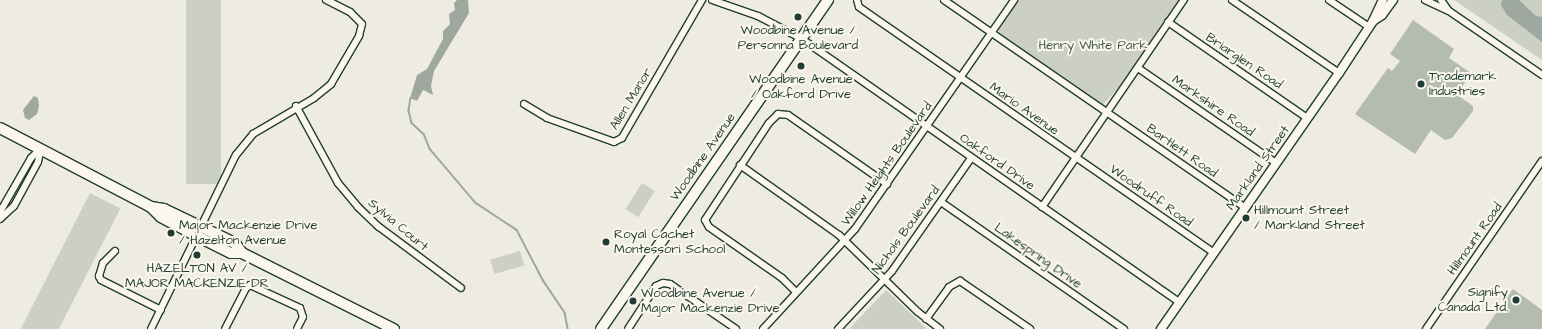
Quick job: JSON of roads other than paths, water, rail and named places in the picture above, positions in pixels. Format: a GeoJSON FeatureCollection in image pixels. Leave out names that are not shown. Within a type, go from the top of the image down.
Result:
{"type":"FeatureCollection","features":[{"type":"Feature","properties":{"kind":"main road","name":"Woodbine Avenue"},"geometry":{"type":"LineString","coordinates":[[601,329],[828,0]]}},
{"type":"Feature","properties":{"kind":"main road"},"geometry":{"type":"LineString","coordinates":[[0,128],[41,148],[151,207],[164,208],[200,232],[235,244],[242,252],[394,329]]}},
{"type":"Feature","properties":{"kind":"street"},"geometry":{"type":"LineString","coordinates":[[151,329],[200,232],[236,155],[253,134],[296,106],[314,98],[331,84],[359,36],[362,24],[350,12],[326,0]]}},
{"type":"Feature","properties":{"kind":"street","name":"Allen Manor"},"geometry":{"type":"LineString","coordinates":[[524,104],[547,118],[614,142],[622,138],[702,0]]}},
{"type":"Feature","properties":{"kind":"street","name":"Oakford Drive"},"geometry":{"type":"LineString","coordinates":[[712,0],[758,16],[802,38],[971,158],[1180,303]]}},
{"type":"Feature","properties":{"kind":"street","name":"Mario Avenue"},"geometry":{"type":"LineString","coordinates":[[857,0],[859,7],[1075,157]]}},
{"type":"Feature","properties":{"kind":"street","name":"Bartlett Road"},"geometry":{"type":"LineString","coordinates":[[944,0],[1245,208]]}},
{"type":"Feature","properties":{"kind":"street","name":"Willow Heights Boulevard"},"geometry":{"type":"LineString","coordinates":[[763,329],[796,292],[846,241],[1014,0]]}},
{"type":"Feature","properties":{"kind":"street"},"geometry":{"type":"LineString","coordinates":[[1042,207],[1184,0]]}},
{"type":"Feature","properties":{"kind":"street"},"geometry":{"type":"LineString","coordinates":[[1232,0],[1339,72]]}},
{"type":"Feature","properties":{"kind":"street"},"geometry":{"type":"LineString","coordinates":[[1329,0],[1371,24]]}},
{"type":"Feature","properties":{"kind":"street","name":"Markland Street"},"geometry":{"type":"LineString","coordinates":[[1161,329],[1339,72],[1371,24],[1383,0]]}},
{"type":"Feature","properties":{"kind":"street","name":"Markland Street"},"geometry":{"type":"LineString","coordinates":[[1371,24],[1382,15],[1393,0]]}},
{"type":"Feature","properties":{"kind":"street"},"geometry":{"type":"LineString","coordinates":[[1425,0],[1449,11],[1542,75]]}},
{"type":"Feature","properties":{"kind":"street"},"geometry":{"type":"LineString","coordinates":[[1441,0],[1449,11]]}},
{"type":"Feature","properties":{"kind":"street","name":"Briarglen Road"},"geometry":{"type":"LineString","coordinates":[[1168,22],[1307,118]]}},
{"type":"Feature","properties":{"kind":"street","name":"Markshire Road"},"geometry":{"type":"LineString","coordinates":[[1138,68],[1276,163]]}},
{"type":"Feature","properties":{"kind":"street","name":"Sylvia Court"},"geometry":{"type":"LineString","coordinates":[[296,106],[338,183],[358,207],[379,227],[461,288]]}},
{"type":"Feature","properties":{"kind":"street"},"geometry":{"type":"LineString","coordinates":[[796,292],[707,224],[705,216],[769,123],[782,114],[887,184]]}},
{"type":"Feature","properties":{"kind":"street"},"geometry":{"type":"LineString","coordinates":[[0,212],[8,203],[31,158],[41,148]]}},
{"type":"Feature","properties":{"kind":"street"},"geometry":{"type":"LineString","coordinates":[[0,219],[14,206],[38,163],[41,148]]}},
{"type":"Feature","properties":{"kind":"street","name":"Woodruff Road"},"geometry":{"type":"LineString","coordinates":[[1075,157],[1214,253]]}},
{"type":"Feature","properties":{"kind":"street","name":"Nichols Boulevard"},"geometry":{"type":"LineString","coordinates":[[839,329],[885,279],[971,158]]}},
{"type":"Feature","properties":{"kind":"street","name":"Hillmount Road"},"geometry":{"type":"LineString","coordinates":[[1426,329],[1542,161]]}},
{"type":"Feature","properties":{"kind":"street"},"geometry":{"type":"LineString","coordinates":[[740,165],[846,241],[926,319],[940,329]]}},
{"type":"Feature","properties":{"kind":"street","name":"Lakespring Drive"},"geometry":{"type":"LineString","coordinates":[[941,202],[1124,329]]}},
{"type":"Feature","properties":{"kind":"street"},"geometry":{"type":"LineString","coordinates":[[8,203],[14,206]]}},
{"type":"Feature","properties":{"kind":"street"},"geometry":{"type":"LineString","coordinates":[[115,251],[103,263],[99,276],[101,280],[160,310]]}},
{"type":"Feature","properties":{"kind":"street"},"geometry":{"type":"LineString","coordinates":[[926,319],[949,287],[960,281],[1030,329]]}},
{"type":"Feature","properties":{"kind":"street"},"geometry":{"type":"LineString","coordinates":[[628,329],[656,286],[663,283],[670,284],[736,329]]}},
{"type":"Feature","properties":{"kind":"street"},"geometry":{"type":"LineString","coordinates":[[225,329],[246,288],[250,285],[300,308],[303,317],[298,329]]}},
{"type":"Feature","properties":{"kind":"waterway"},"geometry":{"type":"LineString","coordinates":[[411,98],[409,111],[412,123],[424,134],[430,149],[476,203],[517,230],[543,280],[565,313],[568,329]]}},
{"type":"Feature","properties":{"kind":"place","name":"Woodbine Avenue / Personna Boulevard"},"geometry":{"type":"Point","coordinates":[798,17]}},
{"type":"Feature","properties":{"kind":"place","name":"Woodbine Avenue / Oakford Drive"},"geometry":{"type":"Point","coordinates":[801,66]}},
{"type":"Feature","properties":{"kind":"place","name":"Trademark Industries"},"geometry":{"type":"Point","coordinates":[1421,84]}},
{"type":"Feature","properties":{"kind":"place","name":"Hillmount Street / Markland Street"},"geometry":{"type":"Point","coordinates":[1246,218]}},
{"type":"Feature","properties":{"kind":"place","name":"Major Mackenzie Drive / Hazelton Avenue"},"geometry":{"type":"Point","coordinates":[171,233]}},
{"type":"Feature","properties":{"kind":"place","name":"Royal Cachet Montessori School"},"geometry":{"type":"Point","coordinates":[606,242]}},
{"type":"Feature","properties":{"kind":"place","name":"HAZELTON AV / MAJOR MACKENZIE DR"},"geometry":{"type":"Point","coordinates":[197,255]}},
{"type":"Feature","properties":{"kind":"place","name":"Signify Canada Ltd."},"geometry":{"type":"Point","coordinates":[1516,300]}},
{"type":"Feature","properties":{"kind":"place","name":"Woodbine Avenue / Major Mackenzie Drive"},"geometry":{"type":"Point","coordinates":[633,301]}},
{"type":"Feature","properties":{"kind":"park label","name":"Henry White Park"},"geometry":{"type":"Point","coordinates":[1093,45]}}]}
